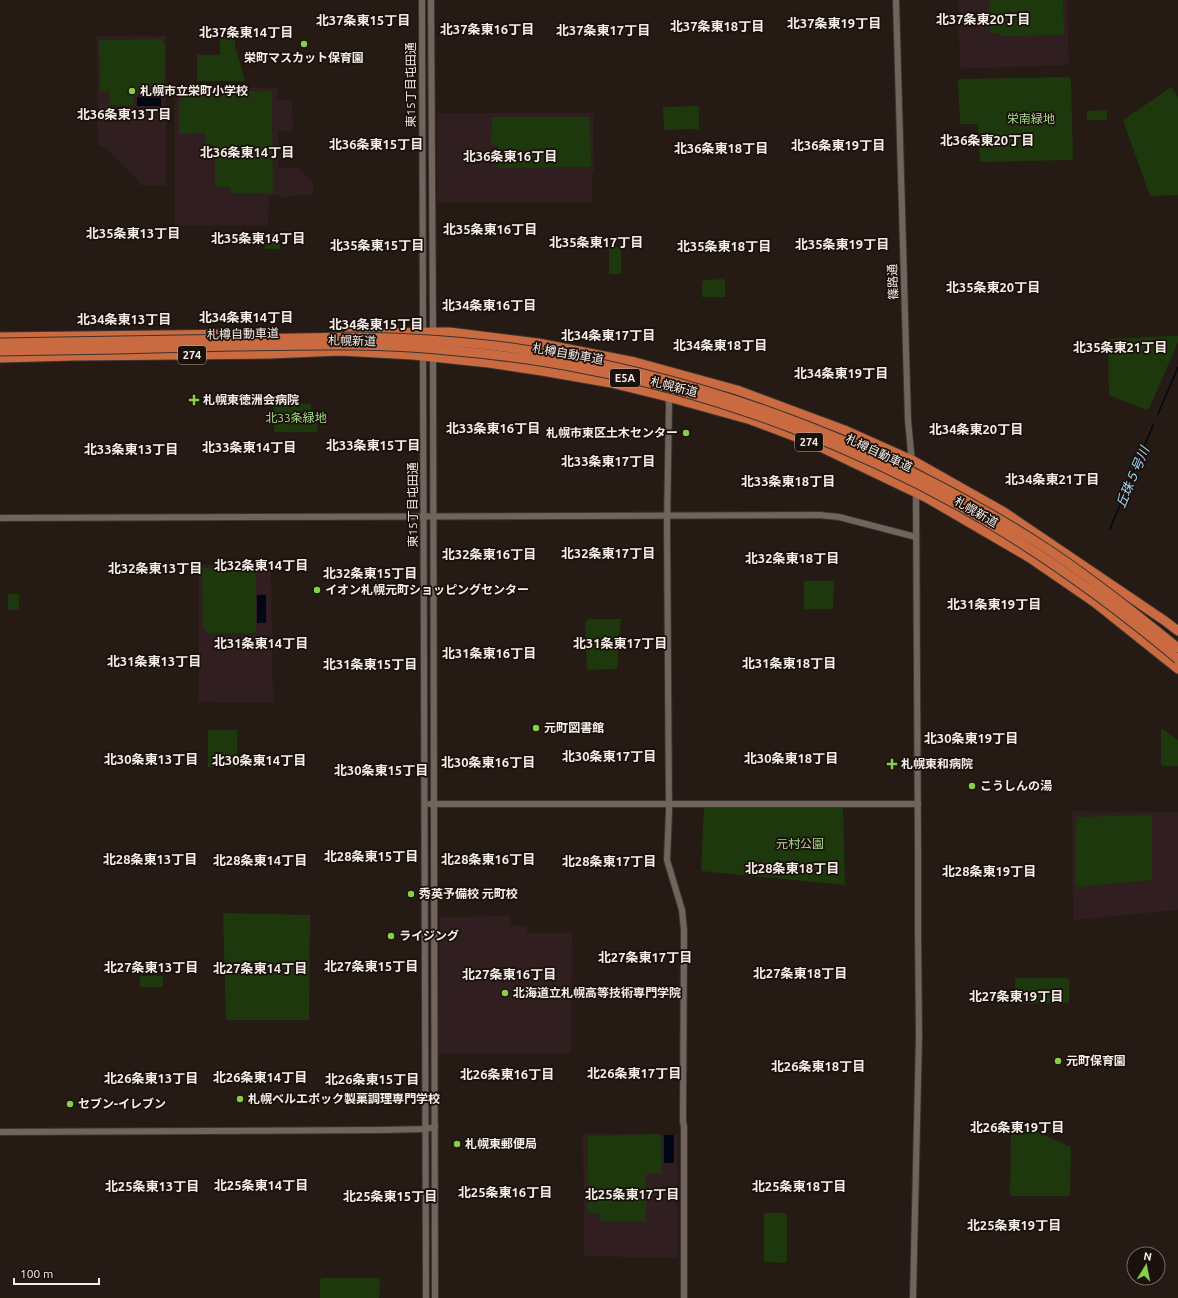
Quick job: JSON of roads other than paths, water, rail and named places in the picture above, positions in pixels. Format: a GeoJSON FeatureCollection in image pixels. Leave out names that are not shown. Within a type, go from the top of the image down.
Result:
{"type":"FeatureCollection","features":[{"type":"Feature","properties":{"kind":"highway","name":"札幌新道"},"geometry":{"type":"LineString","coordinates":[[0,337],[433,331],[538,342],[654,367],[737,390],[847,431],[912,460],[1004,512],[1178,631]]}},
{"type":"Feature","properties":{"kind":"highway","name":"札樽自動車道"},"geometry":{"type":"LineString","coordinates":[[0,343],[340,337],[395,338],[446,341],[511,348],[587,361],[662,378],[742,401],[817,429],[883,458],[948,490],[989,513],[1048,550],[1098,585],[1178,648]]}},
{"type":"Feature","properties":{"kind":"highway","name":"札樽自動車道"},"geometry":{"type":"LineString","coordinates":[[0,351],[270,346],[394,346],[510,356],[586,369],[661,386],[740,409],[814,437],[880,466],[943,497],[1024,545],[1081,583],[1137,625],[1178,659]]}},
{"type":"Feature","properties":{"kind":"highway","name":"札幌新道"},"geometry":{"type":"LineString","coordinates":[[0,358],[270,354],[340,351],[423,356],[489,363],[611,383],[668,397],[751,420],[812,443],[916,492],[969,521],[1030,558],[1094,602],[1178,669]]}},
{"type":"Feature","properties":{"kind":"street","name":"東15丁目屯田通"},"geometry":{"type":"LineString","coordinates":[[422,0],[426,1298]]}},
{"type":"Feature","properties":{"kind":"street","name":"東15丁目屯田通"},"geometry":{"type":"LineString","coordinates":[[431,0],[434,516],[433,804],[435,1298]]}},
{"type":"Feature","properties":{"kind":"street","name":"篠路通"},"geometry":{"type":"LineString","coordinates":[[896,0],[908,420],[916,492],[919,1036],[913,1298]]}},
{"type":"Feature","properties":{"kind":"street"},"geometry":{"type":"LineString","coordinates":[[668,397],[667,516],[669,804],[667,860],[682,910],[684,930],[682,1061],[684,1127],[684,1298]]}},
{"type":"Feature","properties":{"kind":"street"},"geometry":{"type":"LineString","coordinates":[[0,518],[819,515],[839,517],[916,537]]}},
{"type":"Feature","properties":{"kind":"street"},"geometry":{"type":"LineString","coordinates":[[425,804],[918,804]]}},
{"type":"Feature","properties":{"kind":"street"},"geometry":{"type":"LineString","coordinates":[[0,1132],[426,1129],[435,1127]]}},
{"type":"Feature","properties":{"kind":"waterway","name":"丘珠５号川"},"geometry":{"type":"LineString","coordinates":[[1158,414],[1178,367]]}},
{"type":"Feature","properties":{"kind":"waterway","name":"丘珠５号川"},"geometry":{"type":"LineString","coordinates":[[1110,529],[1153,425]]}},
{"type":"Feature","properties":{"kind":"place","name":"栄町マスカット保育園"},"geometry":{"type":"Point","coordinates":[304,44]}},
{"type":"Feature","properties":{"kind":"place","name":"札幌市立栄町小学校"},"geometry":{"type":"Point","coordinates":[132,91]}},
{"type":"Feature","properties":{"kind":"place","name":"札幌東徳洲会病院"},"geometry":{"type":"Point","coordinates":[194,400]}},
{"type":"Feature","properties":{"kind":"place","name":"札幌市東区土木センター"},"geometry":{"type":"Point","coordinates":[686,433]}},
{"type":"Feature","properties":{"kind":"place","name":"イオン札幌元町ショッピングセンター"},"geometry":{"type":"Point","coordinates":[317,590]}},
{"type":"Feature","properties":{"kind":"place","name":"元町図書館"},"geometry":{"type":"Point","coordinates":[536,728]}},
{"type":"Feature","properties":{"kind":"place","name":"札幌東和病院"},"geometry":{"type":"Point","coordinates":[892,764]}},
{"type":"Feature","properties":{"kind":"place","name":"こうしんの湯"},"geometry":{"type":"Point","coordinates":[972,786]}},
{"type":"Feature","properties":{"kind":"place","name":"秀英予備校 元町校"},"geometry":{"type":"Point","coordinates":[411,894]}},
{"type":"Feature","properties":{"kind":"place","name":"ライジング"},"geometry":{"type":"Point","coordinates":[391,936]}},
{"type":"Feature","properties":{"kind":"place","name":"北海道立札幌高等技術専門学院"},"geometry":{"type":"Point","coordinates":[505,993]}},
{"type":"Feature","properties":{"kind":"place","name":"元町保育園"},"geometry":{"type":"Point","coordinates":[1058,1061]}},
{"type":"Feature","properties":{"kind":"place","name":"札幌ベルエポック製菓調理専門学校"},"geometry":{"type":"Point","coordinates":[240,1099]}},
{"type":"Feature","properties":{"kind":"place","name":"セブン-イレブン"},"geometry":{"type":"Point","coordinates":[70,1104]}},
{"type":"Feature","properties":{"kind":"place","name":"札幌東郵便局"},"geometry":{"type":"Point","coordinates":[457,1144]}},
{"type":"Feature","properties":{"kind":"district","name":"北37条東20丁目"},"geometry":{"type":"Point","coordinates":[983,19]}},
{"type":"Feature","properties":{"kind":"district","name":"北37条東15丁目"},"geometry":{"type":"Point","coordinates":[363,20]}},
{"type":"Feature","properties":{"kind":"district","name":"北37条東19丁目"},"geometry":{"type":"Point","coordinates":[834,23]}},
{"type":"Feature","properties":{"kind":"district","name":"北37条東18丁目"},"geometry":{"type":"Point","coordinates":[717,26]}},
{"type":"Feature","properties":{"kind":"district","name":"北37条東16丁目"},"geometry":{"type":"Point","coordinates":[487,29]}},
{"type":"Feature","properties":{"kind":"district","name":"北37条東17丁目"},"geometry":{"type":"Point","coordinates":[603,30]}},
{"type":"Feature","properties":{"kind":"district","name":"北37条東14丁目"},"geometry":{"type":"Point","coordinates":[246,32]}},
{"type":"Feature","properties":{"kind":"district","name":"北36条東13丁目"},"geometry":{"type":"Point","coordinates":[124,114]}},
{"type":"Feature","properties":{"kind":"district","name":"北36条東20丁目"},"geometry":{"type":"Point","coordinates":[987,140]}},
{"type":"Feature","properties":{"kind":"district","name":"北36条東15丁目"},"geometry":{"type":"Point","coordinates":[376,144]}},
{"type":"Feature","properties":{"kind":"district","name":"北36条東19丁目"},"geometry":{"type":"Point","coordinates":[838,145]}},
{"type":"Feature","properties":{"kind":"district","name":"北36条東18丁目"},"geometry":{"type":"Point","coordinates":[721,148]}},
{"type":"Feature","properties":{"kind":"district","name":"北36条東14丁目"},"geometry":{"type":"Point","coordinates":[247,152]}},
{"type":"Feature","properties":{"kind":"district","name":"北36条東16丁目"},"geometry":{"type":"Point","coordinates":[510,156]}},
{"type":"Feature","properties":{"kind":"district","name":"北35条東16丁目"},"geometry":{"type":"Point","coordinates":[490,229]}},
{"type":"Feature","properties":{"kind":"district","name":"北35条東13丁目"},"geometry":{"type":"Point","coordinates":[133,233]}},
{"type":"Feature","properties":{"kind":"district","name":"北35条東14丁目"},"geometry":{"type":"Point","coordinates":[258,238]}},
{"type":"Feature","properties":{"kind":"district","name":"北35条東17丁目"},"geometry":{"type":"Point","coordinates":[596,242]}},
{"type":"Feature","properties":{"kind":"district","name":"北35条東19丁目"},"geometry":{"type":"Point","coordinates":[842,244]}},
{"type":"Feature","properties":{"kind":"district","name":"北35条東15丁目"},"geometry":{"type":"Point","coordinates":[377,245]}},
{"type":"Feature","properties":{"kind":"district","name":"北35条東18丁目"},"geometry":{"type":"Point","coordinates":[724,246]}},
{"type":"Feature","properties":{"kind":"district","name":"北35条東20丁目"},"geometry":{"type":"Point","coordinates":[993,287]}},
{"type":"Feature","properties":{"kind":"district","name":"北34条東16丁目"},"geometry":{"type":"Point","coordinates":[489,305]}},
{"type":"Feature","properties":{"kind":"district","name":"北34条東14丁目"},"geometry":{"type":"Point","coordinates":[246,317]}},
{"type":"Feature","properties":{"kind":"district","name":"北34条東13丁目"},"geometry":{"type":"Point","coordinates":[124,319]}},
{"type":"Feature","properties":{"kind":"district","name":"北34条東15丁目"},"geometry":{"type":"Point","coordinates":[376,324]}},
{"type":"Feature","properties":{"kind":"district","name":"北34条東17丁目"},"geometry":{"type":"Point","coordinates":[608,335]}},
{"type":"Feature","properties":{"kind":"district","name":"北34条東18丁目"},"geometry":{"type":"Point","coordinates":[720,345]}},
{"type":"Feature","properties":{"kind":"district","name":"北35条東21丁目"},"geometry":{"type":"Point","coordinates":[1120,347]}},
{"type":"Feature","properties":{"kind":"district","name":"北34条東19丁目"},"geometry":{"type":"Point","coordinates":[841,373]}},
{"type":"Feature","properties":{"kind":"district","name":"北33条東16丁目"},"geometry":{"type":"Point","coordinates":[493,428]}},
{"type":"Feature","properties":{"kind":"district","name":"北34条東20丁目"},"geometry":{"type":"Point","coordinates":[976,429]}},
{"type":"Feature","properties":{"kind":"district","name":"北33条東15丁目"},"geometry":{"type":"Point","coordinates":[373,445]}},
{"type":"Feature","properties":{"kind":"district","name":"北33条東14丁目"},"geometry":{"type":"Point","coordinates":[249,447]}},
{"type":"Feature","properties":{"kind":"district","name":"北33条東13丁目"},"geometry":{"type":"Point","coordinates":[131,449]}},
{"type":"Feature","properties":{"kind":"district","name":"北33条東17丁目"},"geometry":{"type":"Point","coordinates":[608,461]}},
{"type":"Feature","properties":{"kind":"district","name":"北34条東21丁目"},"geometry":{"type":"Point","coordinates":[1052,479]}},
{"type":"Feature","properties":{"kind":"district","name":"北33条東18丁目"},"geometry":{"type":"Point","coordinates":[788,481]}},
{"type":"Feature","properties":{"kind":"district","name":"北32条東17丁目"},"geometry":{"type":"Point","coordinates":[608,553]}},
{"type":"Feature","properties":{"kind":"district","name":"北32条東16丁目"},"geometry":{"type":"Point","coordinates":[489,554]}},
{"type":"Feature","properties":{"kind":"district","name":"北32条東18丁目"},"geometry":{"type":"Point","coordinates":[792,558]}},
{"type":"Feature","properties":{"kind":"district","name":"北32条東14丁目"},"geometry":{"type":"Point","coordinates":[261,565]}},
{"type":"Feature","properties":{"kind":"district","name":"北32条東13丁目"},"geometry":{"type":"Point","coordinates":[155,568]}},
{"type":"Feature","properties":{"kind":"district","name":"北32条東15丁目"},"geometry":{"type":"Point","coordinates":[370,573]}},
{"type":"Feature","properties":{"kind":"district","name":"北31条東19丁目"},"geometry":{"type":"Point","coordinates":[994,604]}},
{"type":"Feature","properties":{"kind":"district","name":"北31条東14丁目"},"geometry":{"type":"Point","coordinates":[261,643]}},
{"type":"Feature","properties":{"kind":"district","name":"北31条東17丁目"},"geometry":{"type":"Point","coordinates":[620,643]}},
{"type":"Feature","properties":{"kind":"district","name":"北31条東16丁目"},"geometry":{"type":"Point","coordinates":[489,653]}},
{"type":"Feature","properties":{"kind":"district","name":"北31条東13丁目"},"geometry":{"type":"Point","coordinates":[154,661]}},
{"type":"Feature","properties":{"kind":"district","name":"北31条東18丁目"},"geometry":{"type":"Point","coordinates":[789,663]}},
{"type":"Feature","properties":{"kind":"district","name":"北31条東15丁目"},"geometry":{"type":"Point","coordinates":[370,664]}},
{"type":"Feature","properties":{"kind":"district","name":"北30条東19丁目"},"geometry":{"type":"Point","coordinates":[971,738]}},
{"type":"Feature","properties":{"kind":"district","name":"北30条東17丁目"},"geometry":{"type":"Point","coordinates":[609,756]}},
{"type":"Feature","properties":{"kind":"district","name":"北30条東18丁目"},"geometry":{"type":"Point","coordinates":[791,758]}},
{"type":"Feature","properties":{"kind":"district","name":"北30条東13丁目"},"geometry":{"type":"Point","coordinates":[151,759]}},
{"type":"Feature","properties":{"kind":"district","name":"北30条東14丁目"},"geometry":{"type":"Point","coordinates":[259,760]}},
{"type":"Feature","properties":{"kind":"district","name":"北30条東16丁目"},"geometry":{"type":"Point","coordinates":[488,762]}},
{"type":"Feature","properties":{"kind":"district","name":"北30条東15丁目"},"geometry":{"type":"Point","coordinates":[381,770]}},
{"type":"Feature","properties":{"kind":"district","name":"北28条東15丁目"},"geometry":{"type":"Point","coordinates":[371,856]}},
{"type":"Feature","properties":{"kind":"district","name":"北28条東13丁目"},"geometry":{"type":"Point","coordinates":[150,859]}},
{"type":"Feature","properties":{"kind":"district","name":"北28条東16丁目"},"geometry":{"type":"Point","coordinates":[488,859]}},
{"type":"Feature","properties":{"kind":"district","name":"北28条東14丁目"},"geometry":{"type":"Point","coordinates":[260,860]}},
{"type":"Feature","properties":{"kind":"district","name":"北28条東17丁目"},"geometry":{"type":"Point","coordinates":[609,861]}},
{"type":"Feature","properties":{"kind":"district","name":"北28条東18丁目"},"geometry":{"type":"Point","coordinates":[792,868]}},
{"type":"Feature","properties":{"kind":"district","name":"北28条東19丁目"},"geometry":{"type":"Point","coordinates":[989,871]}},
{"type":"Feature","properties":{"kind":"district","name":"北27条東17丁目"},"geometry":{"type":"Point","coordinates":[645,957]}},
{"type":"Feature","properties":{"kind":"district","name":"北27条東15丁目"},"geometry":{"type":"Point","coordinates":[371,966]}},
{"type":"Feature","properties":{"kind":"district","name":"北27条東13丁目"},"geometry":{"type":"Point","coordinates":[151,967]}},
{"type":"Feature","properties":{"kind":"district","name":"北27条東14丁目"},"geometry":{"type":"Point","coordinates":[260,968]}},
{"type":"Feature","properties":{"kind":"district","name":"北27条東18丁目"},"geometry":{"type":"Point","coordinates":[800,973]}},
{"type":"Feature","properties":{"kind":"district","name":"北27条東16丁目"},"geometry":{"type":"Point","coordinates":[509,974]}},
{"type":"Feature","properties":{"kind":"district","name":"北27条東19丁目"},"geometry":{"type":"Point","coordinates":[1016,996]}},
{"type":"Feature","properties":{"kind":"district","name":"北26条東18丁目"},"geometry":{"type":"Point","coordinates":[818,1066]}},
{"type":"Feature","properties":{"kind":"district","name":"北26条東17丁目"},"geometry":{"type":"Point","coordinates":[634,1073]}},
{"type":"Feature","properties":{"kind":"district","name":"北26条東16丁目"},"geometry":{"type":"Point","coordinates":[507,1074]}},
{"type":"Feature","properties":{"kind":"district","name":"北26条東14丁目"},"geometry":{"type":"Point","coordinates":[260,1077]}},
{"type":"Feature","properties":{"kind":"district","name":"北26条東13丁目"},"geometry":{"type":"Point","coordinates":[151,1078]}},
{"type":"Feature","properties":{"kind":"district","name":"北26条東15丁目"},"geometry":{"type":"Point","coordinates":[372,1079]}},
{"type":"Feature","properties":{"kind":"district","name":"北26条東19丁目"},"geometry":{"type":"Point","coordinates":[1017,1127]}},
{"type":"Feature","properties":{"kind":"district","name":"北25条東14丁目"},"geometry":{"type":"Point","coordinates":[261,1185]}},
{"type":"Feature","properties":{"kind":"district","name":"北25条東13丁目"},"geometry":{"type":"Point","coordinates":[152,1186]}},
{"type":"Feature","properties":{"kind":"district","name":"北25条東18丁目"},"geometry":{"type":"Point","coordinates":[799,1186]}},
{"type":"Feature","properties":{"kind":"district","name":"北25条東16丁目"},"geometry":{"type":"Point","coordinates":[505,1192]}},
{"type":"Feature","properties":{"kind":"district","name":"北25条東17丁目"},"geometry":{"type":"Point","coordinates":[632,1194]}},
{"type":"Feature","properties":{"kind":"district","name":"北25条東15丁目"},"geometry":{"type":"Point","coordinates":[390,1196]}},
{"type":"Feature","properties":{"kind":"district","name":"北25条東19丁目"},"geometry":{"type":"Point","coordinates":[1014,1225]}},
{"type":"Feature","properties":{"kind":"park label","name":"栄南緑地"},"geometry":{"type":"Point","coordinates":[1031,119]}},
{"type":"Feature","properties":{"kind":"park label","name":"北33条緑地"},"geometry":{"type":"Point","coordinates":[296,418]}},
{"type":"Feature","properties":{"kind":"park label","name":"元村公園"},"geometry":{"type":"Point","coordinates":[800,844]}}]}
